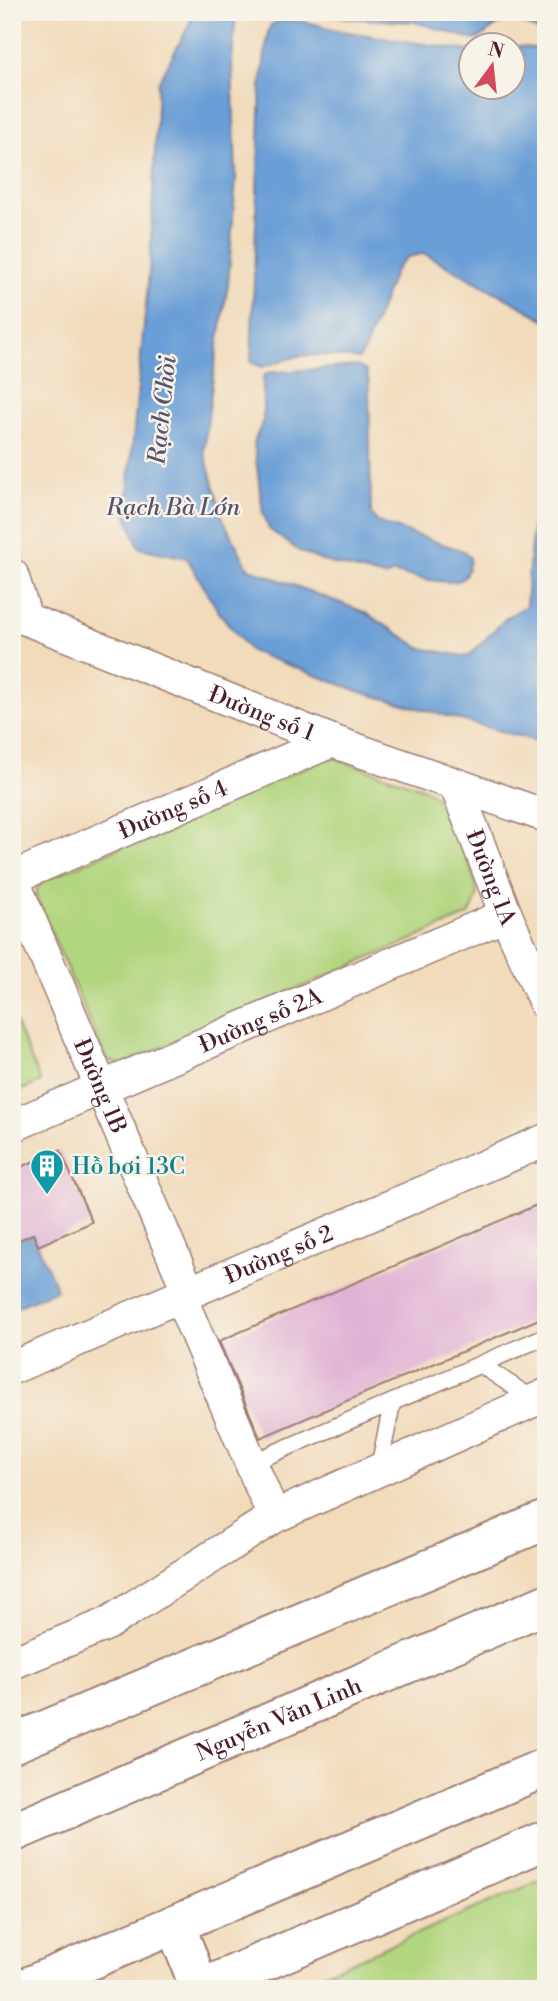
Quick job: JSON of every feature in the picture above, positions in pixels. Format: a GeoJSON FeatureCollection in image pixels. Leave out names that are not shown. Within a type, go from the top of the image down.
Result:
{"type":"FeatureCollection","features":[{"type":"Feature","properties":{"kind":"main road"},"geometry":{"type":"LineString","coordinates":[[12,1744],[546,1520]]}},
{"type":"Feature","properties":{"kind":"main road","name":"Nguyễn Văn Linh"},"geometry":{"type":"LineString","coordinates":[[12,1833],[546,1604]]}},
{"type":"Feature","properties":{"kind":"main road"},"geometry":{"type":"LineString","coordinates":[[22,1989],[546,1767]]}},
{"type":"Feature","properties":{"kind":"main road"},"geometry":{"type":"LineString","coordinates":[[175,1924],[200,1989],[546,1840]]}},
{"type":"Feature","properties":{"kind":"street","name":"Đường số 1"},"geometry":{"type":"LineString","coordinates":[[12,575],[19,622],[332,741],[546,816]]}},
{"type":"Feature","properties":{"kind":"street","name":"Đường số 4"},"geometry":{"type":"LineString","coordinates":[[12,878],[332,741]]}},
{"type":"Feature","properties":{"kind":"street","name":"Đường 1A"},"geometry":{"type":"LineString","coordinates":[[456,786],[506,915],[546,1005]]}},
{"type":"Feature","properties":{"kind":"street","name":"Đường 1B"},"geometry":{"type":"LineString","coordinates":[[12,878],[101,1087],[274,1517]]}},
{"type":"Feature","properties":{"kind":"street","name":"Đường số 2A"},"geometry":{"type":"LineString","coordinates":[[12,1126],[506,915]]}},
{"type":"Feature","properties":{"kind":"street","name":"Đường số 2"},"geometry":{"type":"LineString","coordinates":[[12,1368],[546,1140]]}},
{"type":"Feature","properties":{"kind":"street"},"geometry":{"type":"LineString","coordinates":[[12,1663],[107,1624],[274,1517],[540,1397]]}},
{"type":"Feature","properties":{"kind":"lane"},"geometry":{"type":"LineString","coordinates":[[265,1457],[546,1336]]}},
{"type":"Feature","properties":{"kind":"lane"},"geometry":{"type":"LineString","coordinates":[[481,1365],[540,1397]]}},
{"type":"Feature","properties":{"kind":"lane"},"geometry":{"type":"LineString","coordinates":[[379,1468],[392,1404]]}},
{"type":"Feature","properties":{"kind":"green space"},"geometry":{"type":"Polygon","coordinates":[[[334,758],[425,789],[438,799],[457,835],[476,887],[475,903],[469,915],[121,1065],[106,1059],[36,897],[37,888],[42,881],[325,759],[334,758]]]}},
{"type":"Feature","properties":{"kind":"green space"},"geometry":{"type":"Polygon","coordinates":[[[12,1015],[41,1082],[12,1094],[12,1015]]]}},
{"type":"Feature","properties":{"kind":"green space"},"geometry":{"type":"Polygon","coordinates":[[[546,1878],[546,1989],[288,1989],[546,1878]]]}},
{"type":"Feature","properties":{"kind":"water","name":"Rạch Bà Lớn"},"geometry":{"type":"Polygon","coordinates":[[[191,12],[236,12],[232,60],[236,178],[228,285],[204,451],[223,519],[248,568],[364,612],[421,648],[468,657],[507,617],[526,606],[533,519],[546,502],[546,744],[361,692],[250,651],[218,611],[187,558],[139,548],[126,513],[150,262],[158,83],[190,23],[191,12]]]}},
{"type":"Feature","properties":{"kind":"water"},"geometry":{"type":"Polygon","coordinates":[[[321,12],[546,12],[546,37],[523,23],[511,21],[499,24],[488,32],[456,32],[456,35],[415,22],[348,18],[321,12]]]}},
{"type":"Feature","properties":{"kind":"water"},"geometry":{"type":"Polygon","coordinates":[[[279,20],[307,22],[341,31],[456,49],[456,102],[526,102],[526,47],[546,53],[546,320],[425,254],[419,254],[403,261],[394,273],[359,359],[324,355],[298,356],[262,367],[251,362],[261,85],[271,25],[279,20]]]}},
{"type":"Feature","properties":{"kind":"water"},"geometry":{"type":"Polygon","coordinates":[[[357,366],[366,371],[369,382],[371,513],[377,522],[464,551],[470,558],[467,572],[462,579],[449,582],[393,573],[385,577],[322,561],[299,551],[269,529],[263,513],[254,443],[263,420],[263,378],[266,373],[357,366]]]}},
{"type":"Feature","properties":{"kind":"water"},"geometry":{"type":"Polygon","coordinates":[[[33,1234],[57,1290],[12,1309],[12,1243],[33,1234]]]}},
{"type":"Feature","properties":{"kind":"building","name":"Hồ bơi 13C"},"geometry":{"type":"Polygon","coordinates":[[[60,1150],[92,1222],[38,1246],[33,1234],[12,1243],[12,1171],[60,1150]]]}},
{"type":"Feature","properties":{"kind":"building"},"geometry":{"type":"Polygon","coordinates":[[[546,1201],[546,1316],[260,1438],[219,1341],[546,1201]]]}},
{"type":"Feature","properties":{"kind":"place","name":"Hồ bơi 13C"},"geometry":{"type":"Point","coordinates":[47,1196]}},
{"type":"Feature","properties":{"kind":"water label","name":"Rạch Chòi"},"geometry":{"type":"Point","coordinates":[162,410]}}]}
